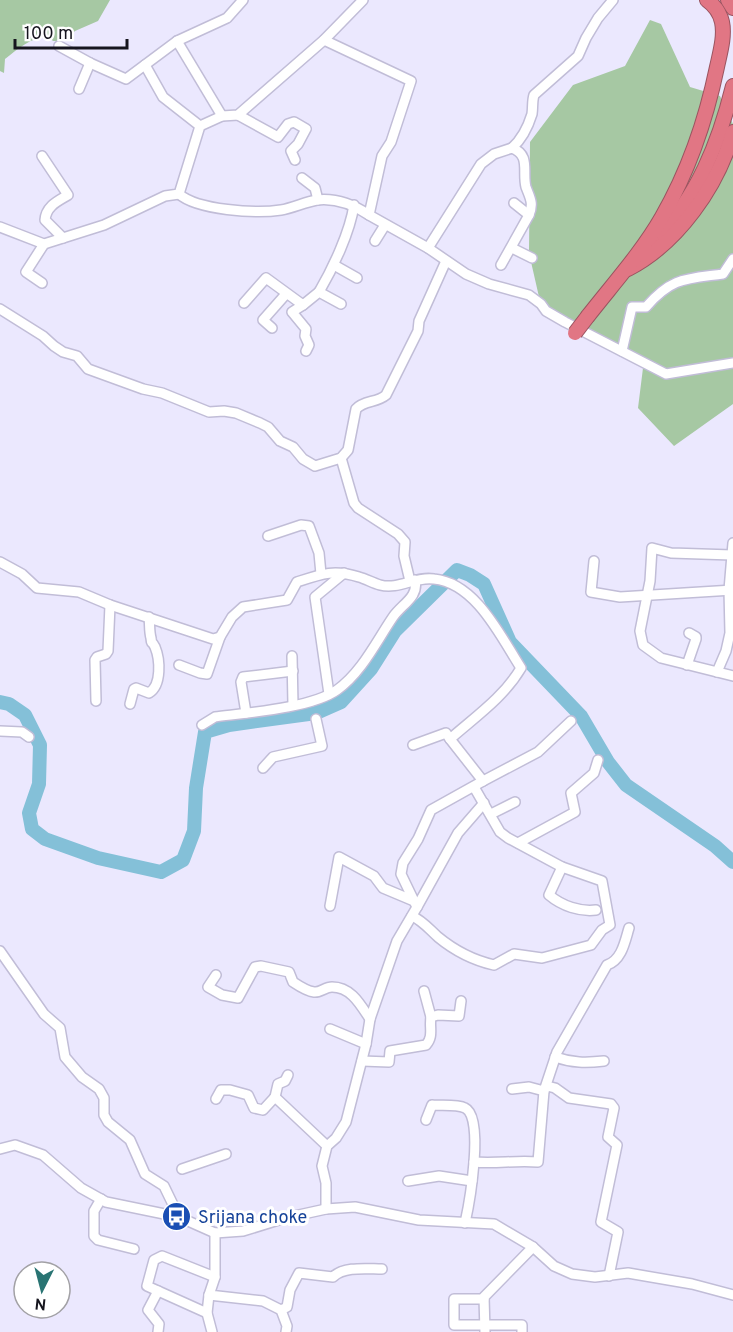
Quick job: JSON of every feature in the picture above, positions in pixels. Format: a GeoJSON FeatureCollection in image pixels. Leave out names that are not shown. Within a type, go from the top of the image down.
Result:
{"type":"FeatureCollection","features":[{"type":"Feature","properties":{"kind":"highway"},"geometry":{"type":"LineString","coordinates":[[575,333],[661,219],[683,178],[710,101],[722,44],[723,25],[719,14],[707,0]]}},
{"type":"Feature","properties":{"kind":"highway"},"geometry":{"type":"LineString","coordinates":[[623,271],[675,220],[694,190],[720,132],[733,86]]}},
{"type":"Feature","properties":{"kind":"highway"},"geometry":{"type":"LineString","coordinates":[[623,271],[650,257],[702,200],[724,161],[733,132]]}},
{"type":"Feature","properties":{"kind":"street"},"geometry":{"type":"LineString","coordinates":[[60,46],[126,79],[177,41],[226,18],[243,0]]}},
{"type":"Feature","properties":{"kind":"street"},"geometry":{"type":"LineString","coordinates":[[238,115],[324,40],[363,0]]}},
{"type":"Feature","properties":{"kind":"street"},"geometry":{"type":"LineString","coordinates":[[428,248],[481,164],[494,154],[512,148],[519,141],[532,113],[534,95],[578,56],[594,25],[613,0]]}},
{"type":"Feature","properties":{"kind":"street"},"geometry":{"type":"LineString","coordinates":[[324,40],[411,81],[391,142],[382,156],[369,215]]}},
{"type":"Feature","properties":{"kind":"street"},"geometry":{"type":"LineString","coordinates":[[177,41],[222,116]]}},
{"type":"Feature","properties":{"kind":"street"},"geometry":{"type":"LineString","coordinates":[[79,89],[90,63]]}},
{"type":"Feature","properties":{"kind":"street"},"geometry":{"type":"LineString","coordinates":[[145,65],[163,97],[200,126]]}},
{"type":"Feature","properties":{"kind":"street"},"geometry":{"type":"LineString","coordinates":[[178,194],[200,126],[222,116],[238,115],[278,137],[288,124],[294,122],[306,129],[304,143],[291,151],[295,160]]}},
{"type":"Feature","properties":{"kind":"street"},"geometry":{"type":"LineString","coordinates":[[501,265],[532,208],[531,195],[526,185],[525,161],[517,150],[512,148]]}},
{"type":"Feature","properties":{"kind":"street"},"geometry":{"type":"LineString","coordinates":[[42,156],[68,195],[49,207],[45,214],[45,220],[63,238]]}},
{"type":"Feature","properties":{"kind":"street"},"geometry":{"type":"LineString","coordinates":[[302,178],[315,188],[318,200]]}},
{"type":"Feature","properties":{"kind":"street"},"geometry":{"type":"LineString","coordinates":[[0,227],[44,244],[104,225],[165,196],[178,194],[186,200],[214,208],[238,210],[280,210],[318,200],[354,205],[428,248],[466,274],[529,295],[546,311],[666,374],[733,363]]}},
{"type":"Feature","properties":{"kind":"street"},"geometry":{"type":"LineString","coordinates":[[514,203],[529,215]]}},
{"type":"Feature","properties":{"kind":"street"},"geometry":{"type":"LineString","coordinates":[[306,351],[309,345],[305,336],[306,329],[292,312],[319,292],[334,265],[352,218],[354,205]]}},
{"type":"Feature","properties":{"kind":"street"},"geometry":{"type":"LineString","coordinates":[[375,241],[385,225]]}},
{"type":"Feature","properties":{"kind":"street"},"geometry":{"type":"LineString","coordinates":[[42,283],[26,272],[44,244]]}},
{"type":"Feature","properties":{"kind":"street"},"geometry":{"type":"LineString","coordinates":[[512,248],[532,258]]}},
{"type":"Feature","properties":{"kind":"street"},"geometry":{"type":"LineString","coordinates":[[622,351],[632,307],[646,307],[658,294],[679,280],[723,274],[733,259]]}},
{"type":"Feature","properties":{"kind":"street"},"geometry":{"type":"LineString","coordinates":[[0,309],[43,336],[54,346],[76,356],[88,369],[162,393],[208,412],[236,413],[260,423],[280,441],[293,447],[306,462],[315,466],[341,459],[350,446],[350,434],[356,409],[361,404],[378,400],[386,394],[418,331],[419,321],[446,261]]}},
{"type":"Feature","properties":{"kind":"street"},"geometry":{"type":"LineString","coordinates":[[334,265],[357,278]]}},
{"type":"Feature","properties":{"kind":"street"},"geometry":{"type":"LineString","coordinates":[[244,303],[266,278],[303,305]]}},
{"type":"Feature","properties":{"kind":"street"},"geometry":{"type":"LineString","coordinates":[[319,292],[341,304]]}},
{"type":"Feature","properties":{"kind":"street"},"geometry":{"type":"LineString","coordinates":[[272,328],[262,320],[286,294]]}},
{"type":"Feature","properties":{"kind":"street"},"geometry":{"type":"LineString","coordinates":[[202,725],[215,717],[316,700],[337,690],[360,667],[397,611],[414,594],[417,587],[405,563],[405,542],[398,534],[354,503],[341,459]]}},
{"type":"Feature","properties":{"kind":"street"},"geometry":{"type":"LineString","coordinates":[[268,536],[301,525],[309,526],[319,553],[321,573]]}},
{"type":"Feature","properties":{"kind":"street"},"geometry":{"type":"LineString","coordinates":[[717,672],[726,651],[730,633],[733,543]]}},
{"type":"Feature","properties":{"kind":"street"},"geometry":{"type":"LineString","coordinates":[[732,555],[671,553],[652,548],[648,595],[640,631],[643,645],[661,658],[733,676]]}},
{"type":"Feature","properties":{"kind":"street"},"geometry":{"type":"LineString","coordinates":[[594,561],[591,592],[620,597],[731,590]]}},
{"type":"Feature","properties":{"kind":"street"},"geometry":{"type":"LineString","coordinates":[[0,562],[19,572],[37,588],[79,592],[110,605],[209,638],[220,637]]}},
{"type":"Feature","properties":{"kind":"street"},"geometry":{"type":"LineString","coordinates":[[179,664],[207,674],[220,637],[232,617],[243,607],[287,600],[297,582],[321,573],[344,573],[381,585],[400,586],[412,580],[435,578],[459,588],[478,603],[521,668],[514,681],[498,697],[450,739]]}},
{"type":"Feature","properties":{"kind":"street"},"geometry":{"type":"LineString","coordinates":[[329,694],[315,597],[344,573]]}},
{"type":"Feature","properties":{"kind":"street"},"geometry":{"type":"LineString","coordinates":[[96,701],[95,660],[108,651],[110,605]]}},
{"type":"Feature","properties":{"kind":"street"},"geometry":{"type":"LineString","coordinates":[[130,704],[134,689],[149,693],[154,690],[157,683],[159,665],[151,640],[149,617]]}},
{"type":"Feature","properties":{"kind":"street"},"geometry":{"type":"LineString","coordinates":[[687,665],[696,639],[689,633]]}},
{"type":"Feature","properties":{"kind":"street"},"geometry":{"type":"LineString","coordinates":[[292,656],[293,705]]}},
{"type":"Feature","properties":{"kind":"street"},"geometry":{"type":"LineString","coordinates":[[246,713],[241,682],[243,677],[293,671]]}},
{"type":"Feature","properties":{"kind":"street"},"geometry":{"type":"LineString","coordinates":[[263,768],[273,757],[322,746],[316,719]]}},
{"type":"Feature","properties":{"kind":"street"},"geometry":{"type":"LineString","coordinates":[[416,904],[401,874],[402,863],[418,839],[431,810],[538,752],[571,721]]}},
{"type":"Feature","properties":{"kind":"street"},"geometry":{"type":"LineString","coordinates":[[0,732],[22,732],[29,736]]}},
{"type":"Feature","properties":{"kind":"street"},"geometry":{"type":"LineString","coordinates":[[413,745],[446,733],[483,781]]}},
{"type":"Feature","properties":{"kind":"street"},"geometry":{"type":"LineString","coordinates":[[518,843],[575,812],[572,793],[594,773],[598,760]]}},
{"type":"Feature","properties":{"kind":"street"},"geometry":{"type":"LineString","coordinates":[[412,916],[459,953],[494,965],[514,954],[542,958],[591,945],[602,930],[610,925],[603,894],[603,882],[561,867],[500,832],[474,787]]}},
{"type":"Feature","properties":{"kind":"street"},"geometry":{"type":"LineString","coordinates":[[491,814],[515,802]]}},
{"type":"Feature","properties":{"kind":"street"},"geometry":{"type":"LineString","coordinates":[[326,1209],[326,1183],[322,1167],[327,1146],[336,1138],[346,1122],[366,1044],[369,1019],[397,940],[458,833],[484,803]]}},
{"type":"Feature","properties":{"kind":"street"},"geometry":{"type":"LineString","coordinates":[[330,906],[339,857],[374,876],[383,888],[416,904]]}},
{"type":"Feature","properties":{"kind":"street"},"geometry":{"type":"LineString","coordinates":[[561,867],[549,895],[585,912],[596,910]]}},
{"type":"Feature","properties":{"kind":"street"},"geometry":{"type":"LineString","coordinates":[[474,1161],[494,1164],[518,1161],[538,1162],[546,1089],[555,1058],[607,965],[613,963],[620,953],[629,928]]}},
{"type":"Feature","properties":{"kind":"street"},"geometry":{"type":"LineString","coordinates":[[0,951],[44,1014],[60,1028],[65,1057],[82,1077],[99,1089],[104,1098],[104,1115],[108,1122],[130,1140],[145,1174],[164,1186],[179,1217]]}},
{"type":"Feature","properties":{"kind":"street"},"geometry":{"type":"LineString","coordinates":[[216,975],[208,987],[222,995],[238,998],[255,967],[283,970],[289,972],[293,982],[317,993],[330,987],[345,989],[355,997],[369,1019]]}},
{"type":"Feature","properties":{"kind":"street"},"geometry":{"type":"LineString","coordinates":[[362,1061],[390,1062],[390,1051],[426,1045],[429,1042],[432,1017],[424,991]]}},
{"type":"Feature","properties":{"kind":"street"},"geometry":{"type":"LineString","coordinates":[[432,1017],[459,1016],[461,1001]]}},
{"type":"Feature","properties":{"kind":"street"},"geometry":{"type":"LineString","coordinates":[[330,1029],[366,1044]]}},
{"type":"Feature","properties":{"kind":"street"},"geometry":{"type":"LineString","coordinates":[[555,1058],[577,1063],[604,1061]]}},
{"type":"Feature","properties":{"kind":"street"},"geometry":{"type":"LineString","coordinates":[[216,1099],[221,1090],[230,1090],[248,1095],[254,1108],[263,1110],[274,1097],[278,1084],[285,1081],[288,1076]]}},
{"type":"Feature","properties":{"kind":"street"},"geometry":{"type":"LineString","coordinates":[[512,1089],[555,1088],[569,1098],[611,1104],[614,1108],[608,1137],[617,1145],[602,1222],[618,1232],[609,1275]]}},
{"type":"Feature","properties":{"kind":"street"},"geometry":{"type":"LineString","coordinates":[[274,1097],[327,1146]]}},
{"type":"Feature","properties":{"kind":"street"},"geometry":{"type":"LineString","coordinates":[[426,1120],[432,1105],[465,1108],[471,1114],[475,1127],[474,1161],[471,1198],[465,1223]]}},
{"type":"Feature","properties":{"kind":"street"},"geometry":{"type":"LineString","coordinates":[[0,1149],[15,1145],[43,1155],[81,1188],[106,1202],[179,1217],[215,1233],[243,1231],[285,1218],[326,1209],[355,1207],[419,1220],[494,1224],[533,1247],[554,1266],[572,1274],[595,1278],[628,1273],[692,1284],[733,1295]]}},
{"type":"Feature","properties":{"kind":"street"},"geometry":{"type":"LineString","coordinates":[[182,1169],[226,1154]]}},
{"type":"Feature","properties":{"kind":"street"},"geometry":{"type":"LineString","coordinates":[[408,1181],[439,1176],[472,1181]]}},
{"type":"Feature","properties":{"kind":"street"},"geometry":{"type":"LineString","coordinates":[[101,1199],[94,1211],[94,1236],[98,1240],[134,1249]]}},
{"type":"Feature","properties":{"kind":"street"},"geometry":{"type":"LineString","coordinates":[[212,1332],[207,1313],[209,1294],[215,1277],[215,1233]]}},
{"type":"Feature","properties":{"kind":"street"},"geometry":{"type":"LineString","coordinates":[[484,1329],[484,1297],[533,1247]]}},
{"type":"Feature","properties":{"kind":"street"},"geometry":{"type":"LineString","coordinates":[[207,1313],[147,1286],[153,1260],[162,1256],[215,1277]]}},
{"type":"Feature","properties":{"kind":"street"},"geometry":{"type":"LineString","coordinates":[[281,1310],[286,1307],[290,1290],[299,1273],[333,1276],[338,1272],[348,1270],[382,1269]]}},
{"type":"Feature","properties":{"kind":"street"},"geometry":{"type":"LineString","coordinates":[[158,1291],[148,1310],[159,1324],[158,1332]]}},
{"type":"Feature","properties":{"kind":"street"},"geometry":{"type":"LineString","coordinates":[[209,1294],[263,1301],[281,1310],[287,1326],[286,1332]]}},
{"type":"Feature","properties":{"kind":"street"},"geometry":{"type":"LineString","coordinates":[[484,1299],[454,1299],[454,1325],[484,1329],[522,1325],[522,1332]]}},
{"type":"Feature","properties":{"kind":"green space"},"geometry":{"type":"Polygon","coordinates":[[[0,0],[110,0],[98,21],[75,31],[64,41],[53,41],[48,36],[30,41],[20,47],[5,59],[4,73],[0,71],[0,0]]]}},
{"type":"Feature","properties":{"kind":"green space"},"geometry":{"type":"Polygon","coordinates":[[[650,20],[661,24],[690,87],[720,96],[733,124],[733,404],[674,446],[638,408],[644,360],[575,333],[542,310],[529,253],[530,142],[573,85],[625,66],[650,20]]]}},
{"type":"Feature","properties":{"kind":"waterway"},"geometry":{"type":"LineString","coordinates":[[0,702],[9,704],[25,715],[40,745],[39,784],[29,813],[32,829],[45,839],[98,858],[161,872],[183,860],[194,831],[196,788],[205,732],[229,725],[316,713],[341,702],[371,669],[395,631],[457,570],[484,584],[510,642],[581,716],[608,762],[626,785],[715,846],[733,862]]}},
{"type":"Feature","properties":{"kind":"place","name":"Srijana choke"},"geometry":{"type":"Point","coordinates":[177,1217]}}]}
